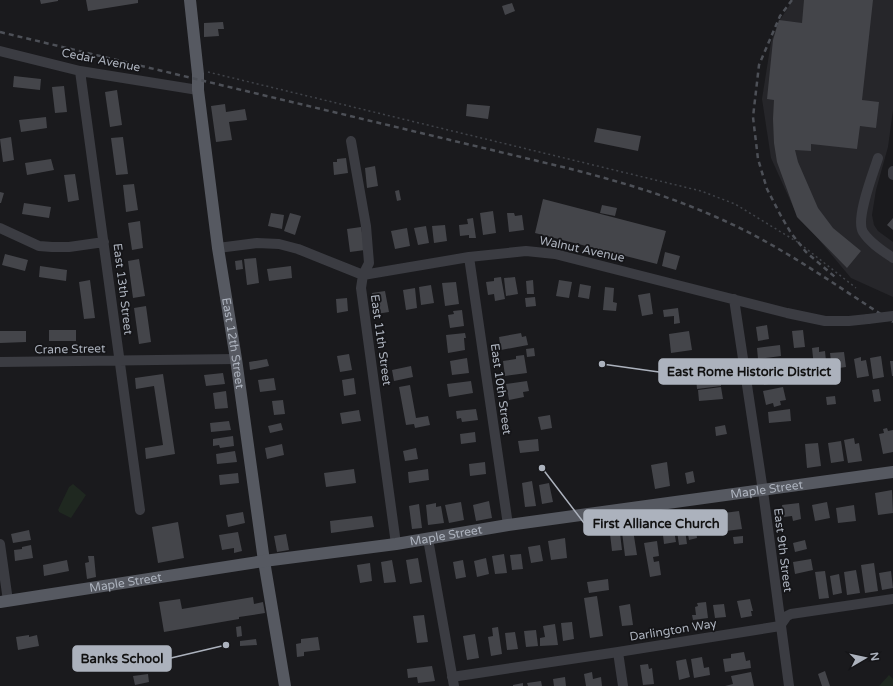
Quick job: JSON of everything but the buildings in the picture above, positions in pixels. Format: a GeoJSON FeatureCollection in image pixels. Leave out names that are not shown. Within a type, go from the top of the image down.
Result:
{"type":"FeatureCollection","features":[{"type":"Feature","properties":{"kind":"main road","name":"East 12th Street"},"geometry":{"type":"LineString","coordinates":[[190,0],[198,90],[218,248],[236,359],[264,561],[285,686]]}},
{"type":"Feature","properties":{"kind":"main road","name":"Maple Street"},"geometry":{"type":"LineString","coordinates":[[4,602],[264,561],[396,544],[508,525],[893,472]]}},
{"type":"Feature","properties":{"kind":"street","name":"Cedar Avenue"},"geometry":{"type":"LineString","coordinates":[[0,51],[80,71],[198,90]]}},
{"type":"Feature","properties":{"kind":"street","name":"East 13th Street"},"geometry":{"type":"LineString","coordinates":[[80,71],[140,510]]}},
{"type":"Feature","properties":{"kind":"street","name":"East 11th Street"},"geometry":{"type":"LineString","coordinates":[[351,141],[366,226],[369,263],[363,275],[361,288],[396,544]]}},
{"type":"Feature","properties":{"kind":"street"},"geometry":{"type":"LineString","coordinates":[[878,158],[861,216],[862,230],[867,238],[893,258]]}},
{"type":"Feature","properties":{"kind":"street"},"geometry":{"type":"LineString","coordinates":[[0,228],[39,246],[52,248],[104,242]]}},
{"type":"Feature","properties":{"kind":"street"},"geometry":{"type":"LineString","coordinates":[[218,248],[257,243],[279,244],[298,249],[363,275]]}},
{"type":"Feature","properties":{"kind":"street","name":"Walnut Avenue"},"geometry":{"type":"LineString","coordinates":[[363,275],[469,257],[526,251],[542,252],[787,313],[825,321],[849,321],[893,316]]}},
{"type":"Feature","properties":{"kind":"street","name":"East 10th Street"},"geometry":{"type":"LineString","coordinates":[[469,257],[508,525]]}},
{"type":"Feature","properties":{"kind":"street","name":"East 9th Street"},"geometry":{"type":"LineString","coordinates":[[734,299],[763,491],[789,686]]}},
{"type":"Feature","properties":{"kind":"street","name":"Crane Street"},"geometry":{"type":"LineString","coordinates":[[0,362],[236,359]]}},
{"type":"Feature","properties":{"kind":"street"},"geometry":{"type":"LineString","coordinates":[[428,539],[453,681]]}},
{"type":"Feature","properties":{"kind":"street"},"geometry":{"type":"LineString","coordinates":[[0,544],[4,602]]}},
{"type":"Feature","properties":{"kind":"street"},"geometry":{"type":"LineString","coordinates":[[780,626],[787,616],[791,614],[893,599]]}},
{"type":"Feature","properties":{"kind":"street","name":"Darlington Way"},"geometry":{"type":"LineString","coordinates":[[453,681],[618,652],[780,626]]}},
{"type":"Feature","properties":{"kind":"street"},"geometry":{"type":"LineString","coordinates":[[618,652],[623,686]]}},
{"type":"Feature","properties":{"kind":"path"},"geometry":{"type":"LineString","coordinates":[[197,69],[701,191],[735,204],[799,243],[856,288]]}},
{"type":"Feature","properties":{"kind":"shaded area"},"geometry":{"type":"Polygon","coordinates":[[[793,0],[893,0],[893,110],[888,147],[876,190],[872,215],[874,225],[878,231],[893,242],[893,297],[851,278],[795,211],[771,158],[762,99],[771,42],[778,23],[793,0]]]}},
{"type":"Feature","properties":{"kind":"shaded area"},"geometry":{"type":"Polygon","coordinates":[[[73,484],[86,495],[71,518],[58,510],[69,487],[73,484]]]}},
{"type":"Feature","properties":{"kind":"shaded area"},"geometry":{"type":"Polygon","coordinates":[[[889,675],[893,679],[893,686],[879,686],[889,675]]]}},
{"type":"Feature","properties":{"kind":"railway"},"geometry":{"type":"LineString","coordinates":[[792,0],[780,16],[759,65],[753,117],[758,159],[767,189],[791,233],[806,252],[835,277]]}},
{"type":"Feature","properties":{"kind":"railway"},"geometry":{"type":"LineString","coordinates":[[0,32],[571,169],[645,190],[698,209],[762,240],[784,252],[893,322]]}},
{"type":"Feature","properties":{"kind":"place","name":"East Rome Historic District"},"geometry":{"type":"Point","coordinates":[602,364]}},
{"type":"Feature","properties":{"kind":"place","name":"First Alliance Church"},"geometry":{"type":"Point","coordinates":[542,468]}},
{"type":"Feature","properties":{"kind":"place","name":"Banks School"},"geometry":{"type":"Point","coordinates":[226,645]}}]}
